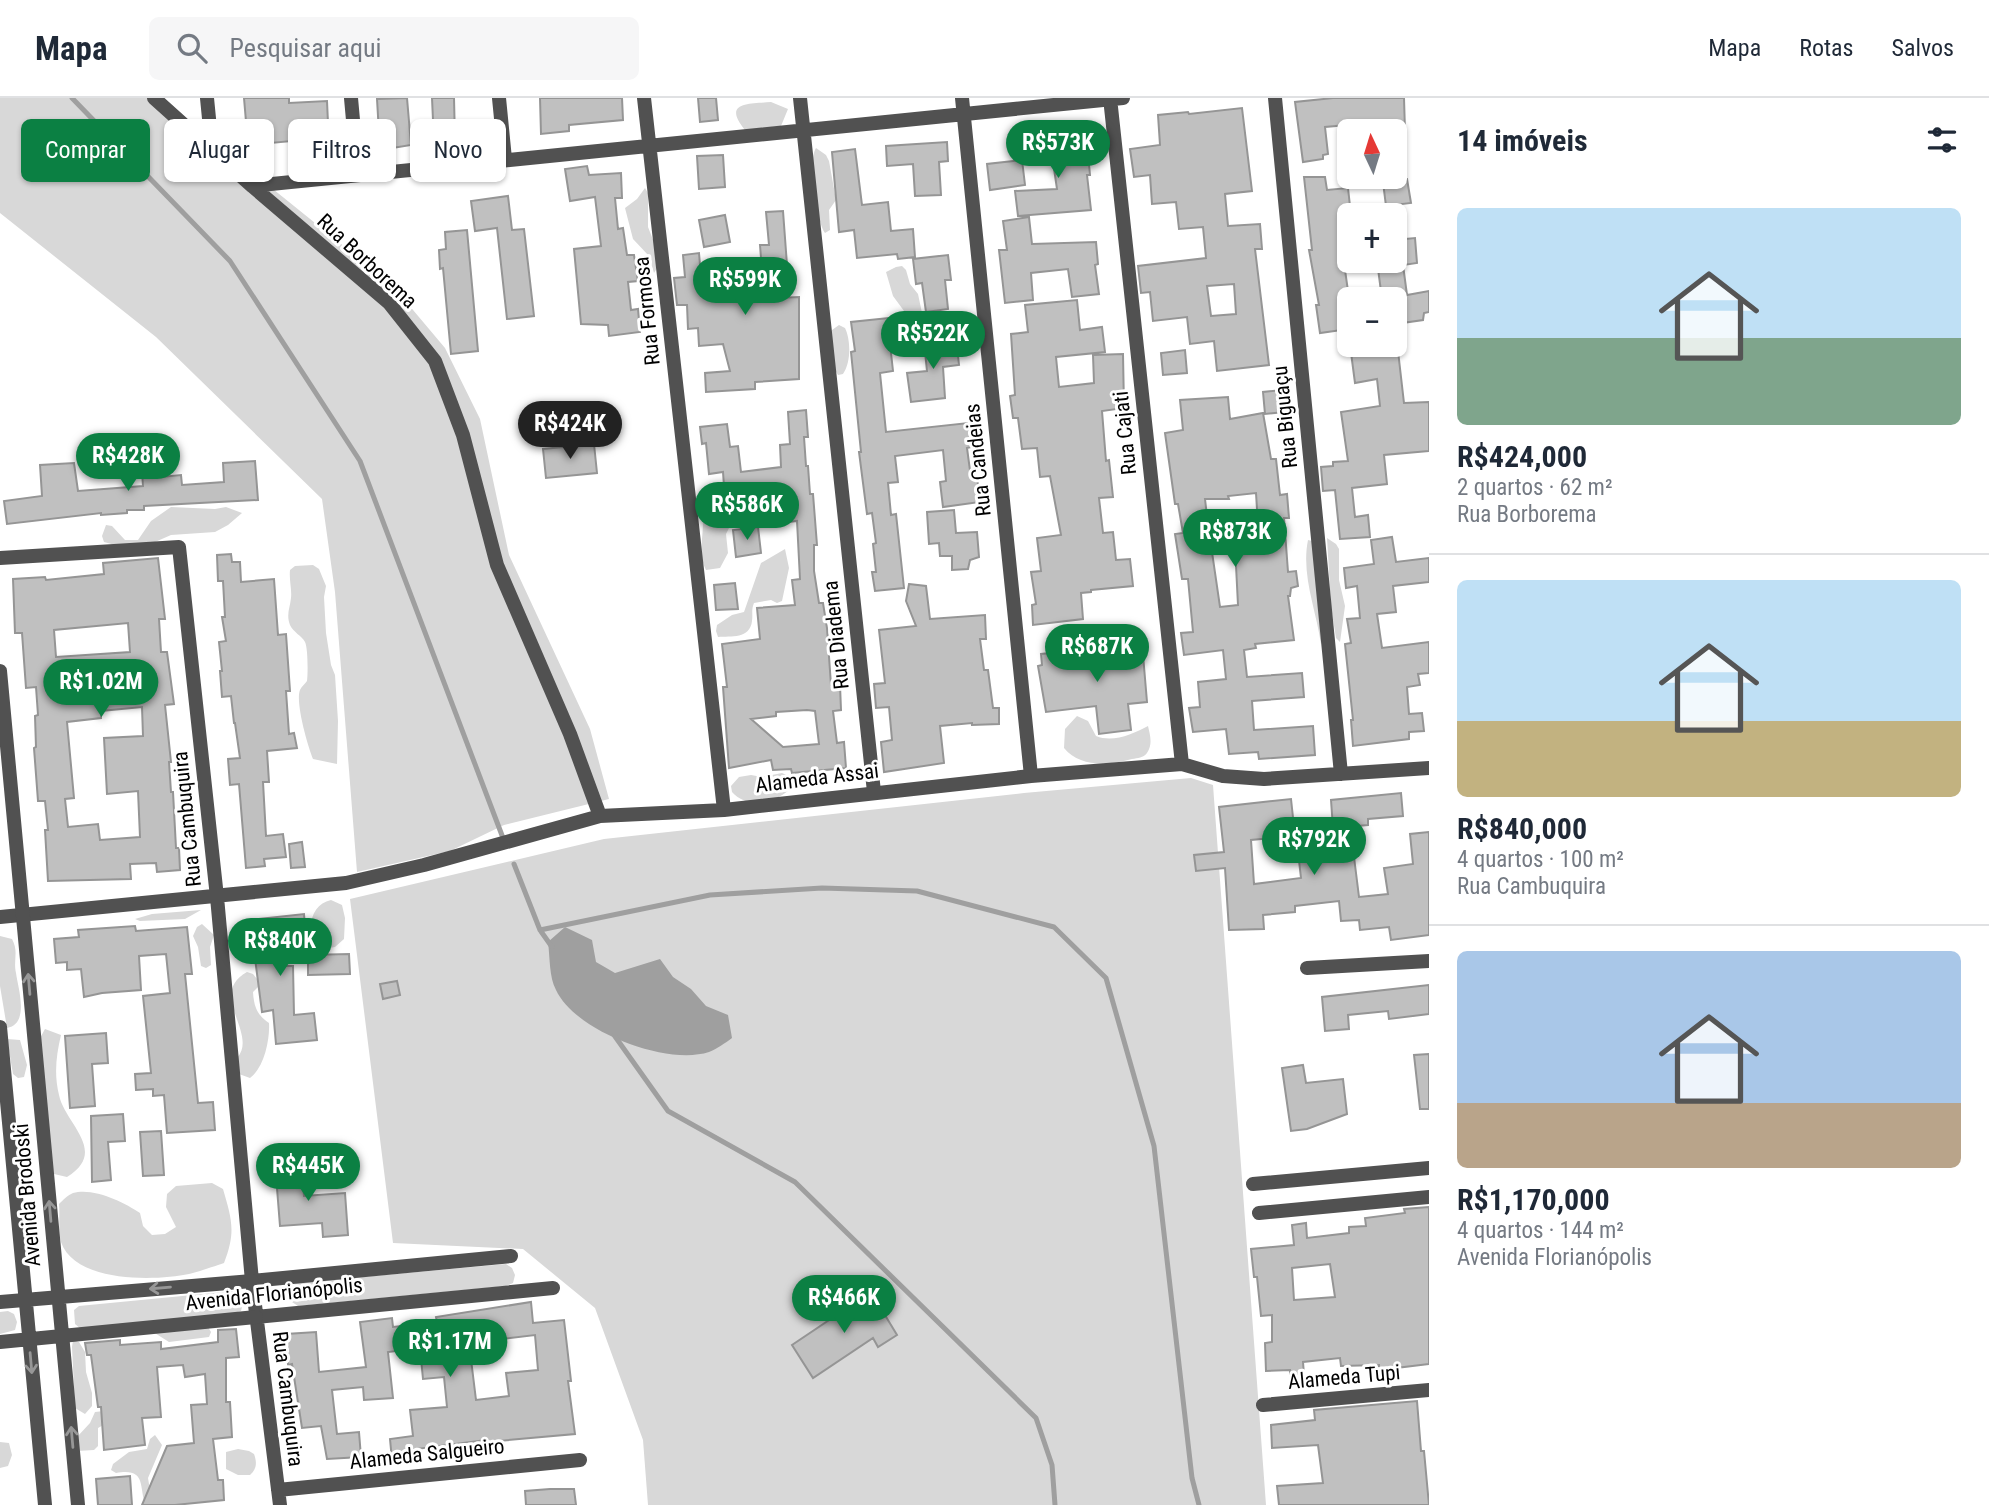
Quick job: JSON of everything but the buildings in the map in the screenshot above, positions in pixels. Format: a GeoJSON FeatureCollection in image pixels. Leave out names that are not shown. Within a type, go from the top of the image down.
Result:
{"type":"FeatureCollection","features":[{"type":"Feature","properties":{"kind":"street","name":"Rua Borborema"},"geometry":{"type":"LineString","coordinates":[[154,98],[178,119]]}},
{"type":"Feature","properties":{"kind":"street"},"geometry":{"type":"LineString","coordinates":[[207,98],[209,119]]}},
{"type":"Feature","properties":{"kind":"street"},"geometry":{"type":"LineString","coordinates":[[351,98],[353,119]]}},
{"type":"Feature","properties":{"kind":"street"},"geometry":{"type":"LineString","coordinates":[[499,98],[501,119]]}},
{"type":"Feature","properties":{"kind":"street","name":"Rua Formosa"},"geometry":{"type":"LineString","coordinates":[[644,98],[724,810]]}},
{"type":"Feature","properties":{"kind":"street","name":"Rua Diadema"},"geometry":{"type":"LineString","coordinates":[[800,98],[874,792]]}},
{"type":"Feature","properties":{"kind":"street","name":"Rua Candeias"},"geometry":{"type":"LineString","coordinates":[[962,98],[1031,776]]}},
{"type":"Feature","properties":{"kind":"street"},"geometry":{"type":"LineString","coordinates":[[506,159],[1114,98]]}},
{"type":"Feature","properties":{"kind":"street","name":"Rua Cajati"},"geometry":{"type":"LineString","coordinates":[[1114,98],[1182,764]]}},
{"type":"Feature","properties":{"kind":"street","name":"Rua Biguaçu"},"geometry":{"type":"LineString","coordinates":[[1275,98],[1341,774]]}},
{"type":"Feature","properties":{"kind":"street","name":"Rua Borborema"},"geometry":{"type":"LineString","coordinates":[[248,182],[389,303],[435,361],[463,435],[497,565],[570,734],[600,816]]}},
{"type":"Feature","properties":{"kind":"street"},"geometry":{"type":"LineString","coordinates":[[252,186],[291,182]]}},
{"type":"Feature","properties":{"kind":"street","name":"Rua Cambuquira"},"geometry":{"type":"LineString","coordinates":[[0,558],[179,547],[217,897],[252,1281],[279,1498]]}},
{"type":"Feature","properties":{"kind":"street","name":"Avenida Brodoski"},"geometry":{"type":"LineString","coordinates":[[0,671],[78,1505]]}},
{"type":"Feature","properties":{"kind":"street","name":"Alameda Assai"},"geometry":{"type":"LineString","coordinates":[[0,917],[346,883],[424,865],[600,816],[724,810],[1031,776],[1182,764],[1223,775],[1264,779],[1429,768]]}},
{"type":"Feature","properties":{"kind":"street"},"geometry":{"type":"LineString","coordinates":[[1307,968],[1429,961]]}},
{"type":"Feature","properties":{"kind":"street","name":"Avenida Brodoski"},"geometry":{"type":"LineString","coordinates":[[0,1027],[45,1505]]}},
{"type":"Feature","properties":{"kind":"street"},"geometry":{"type":"LineString","coordinates":[[1253,1184],[1429,1168]]}},
{"type":"Feature","properties":{"kind":"street"},"geometry":{"type":"LineString","coordinates":[[1259,1213],[1429,1197]]}},
{"type":"Feature","properties":{"kind":"street","name":"Avenida Florianópolis"},"geometry":{"type":"LineString","coordinates":[[0,1301],[252,1281],[511,1256]]}},
{"type":"Feature","properties":{"kind":"street","name":"Avenida Florianópolis"},"geometry":{"type":"LineString","coordinates":[[0,1342],[553,1288]]}},
{"type":"Feature","properties":{"kind":"street","name":"Alameda Tupi"},"geometry":{"type":"LineString","coordinates":[[1263,1405],[1429,1390]]}},
{"type":"Feature","properties":{"kind":"street","name":"Alameda Salgueiro"},"geometry":{"type":"LineString","coordinates":[[279,1498],[580,1460]]}},
{"type":"Feature","properties":{"kind":"shaded area"},"geometry":{"type":"Polygon","coordinates":[[[0,98],[164,98],[187,119],[164,119],[164,182],[264,182],[392,285],[445,348],[480,419],[509,555],[590,729],[609,799],[504,825],[450,851],[357,872],[335,592],[322,499],[156,337],[0,213],[0,98]]]}},
{"type":"Feature","properties":{"kind":"shaded area"},"geometry":{"type":"Polygon","coordinates":[[[771,102],[788,109],[781,126],[745,130],[738,121],[737,109],[748,104],[771,102]]]}},
{"type":"Feature","properties":{"kind":"shaded area"},"geometry":{"type":"Polygon","coordinates":[[[816,148],[826,155],[829,161],[836,200],[829,210],[830,230],[825,233],[814,190],[812,165],[816,148]]]}},
{"type":"Feature","properties":{"kind":"shaded area"},"geometry":{"type":"Polygon","coordinates":[[[645,188],[648,193],[648,227],[657,250],[657,268],[654,273],[649,256],[633,239],[625,208],[637,199],[645,188]]]}},
{"type":"Feature","properties":{"kind":"shaded area"},"geometry":{"type":"Polygon","coordinates":[[[902,266],[918,294],[922,313],[937,322],[940,327],[938,333],[916,341],[911,339],[907,315],[893,296],[886,272],[902,266]]]}},
{"type":"Feature","properties":{"kind":"shaded area"},"geometry":{"type":"Polygon","coordinates":[[[839,325],[845,328],[847,333],[849,351],[846,369],[843,374],[838,375],[832,359],[832,330],[839,325]]]}},
{"type":"Feature","properties":{"kind":"shaded area"},"geometry":{"type":"Polygon","coordinates":[[[704,488],[715,493],[724,507],[755,502],[757,508],[755,513],[737,520],[729,528],[726,534],[728,553],[720,568],[706,570],[702,553],[703,520],[697,504],[704,488]]]}},
{"type":"Feature","properties":{"kind":"shaded area"},"geometry":{"type":"Polygon","coordinates":[[[171,507],[226,507],[242,513],[215,532],[171,535],[155,542],[119,546],[104,542],[102,536],[106,525],[112,526],[125,540],[138,540],[151,521],[171,507]]]}},
{"type":"Feature","properties":{"kind":"shaded area"},"geometry":{"type":"Polygon","coordinates":[[[1327,538],[1339,549],[1339,580],[1345,606],[1340,642],[1336,638],[1331,607],[1327,538]]]}},
{"type":"Feature","properties":{"kind":"shaded area"},"geometry":{"type":"Polygon","coordinates":[[[1308,540],[1316,542],[1325,639],[1321,644],[1306,566],[1308,540]]]}},
{"type":"Feature","properties":{"kind":"shaded area"},"geometry":{"type":"Polygon","coordinates":[[[785,549],[789,568],[782,601],[754,603],[748,631],[739,635],[718,637],[717,625],[732,615],[744,612],[761,563],[785,549]]]}},
{"type":"Feature","properties":{"kind":"shaded area"},"geometry":{"type":"Polygon","coordinates":[[[313,565],[319,569],[326,586],[326,633],[335,675],[338,721],[337,764],[313,759],[299,704],[300,690],[307,681],[306,645],[291,627],[288,618],[290,570],[295,566],[313,565]]]}},
{"type":"Feature","properties":{"kind":"shaded area"},"geometry":{"type":"Polygon","coordinates":[[[1077,716],[1088,721],[1096,736],[1109,739],[1123,737],[1148,726],[1149,750],[1142,757],[1114,763],[1078,759],[1064,748],[1065,729],[1077,716]]]}},
{"type":"Feature","properties":{"kind":"shaded area"},"geometry":{"type":"Polygon","coordinates":[[[782,773],[797,780],[785,794],[776,798],[757,803],[748,802],[732,792],[731,786],[739,777],[762,777],[782,773]]]}},
{"type":"Feature","properties":{"kind":"shaded area"},"geometry":{"type":"Polygon","coordinates":[[[1191,778],[1213,785],[1266,1505],[648,1505],[643,1440],[595,1308],[523,1249],[393,1243],[350,899],[604,839],[1024,793],[1191,778]]]}},
{"type":"Feature","properties":{"kind":"shaded area"},"geometry":{"type":"Polygon","coordinates":[[[331,900],[342,905],[345,918],[344,939],[335,947],[324,949],[313,937],[311,922],[317,908],[331,900]]]}},
{"type":"Feature","properties":{"kind":"shaded area"},"geometry":{"type":"Polygon","coordinates":[[[201,910],[185,919],[135,919],[152,914],[201,910]]]}},
{"type":"Feature","properties":{"kind":"shaded area"},"geometry":{"type":"Polygon","coordinates":[[[202,924],[214,935],[210,947],[211,965],[206,968],[201,966],[193,936],[197,927],[202,924]]]}},
{"type":"Feature","properties":{"kind":"shaded area"},"geometry":{"type":"Polygon","coordinates":[[[565,927],[592,940],[596,962],[615,973],[660,959],[673,977],[691,989],[706,1006],[728,1015],[732,1038],[709,1052],[670,1054],[624,1042],[582,1019],[566,1005],[556,990],[551,973],[548,942],[565,927]]]}},
{"type":"Feature","properties":{"kind":"shaded area"},"geometry":{"type":"Polygon","coordinates":[[[0,936],[12,939],[14,944],[21,1005],[18,1020],[7,1028],[0,986],[0,936]]]}},
{"type":"Feature","properties":{"kind":"shaded area"},"geometry":{"type":"Polygon","coordinates":[[[247,972],[253,974],[261,984],[253,992],[254,1002],[259,1014],[269,1023],[265,1053],[259,1068],[250,1078],[239,1074],[237,1058],[242,1048],[242,1038],[232,1003],[232,991],[236,981],[247,972]]]}},
{"type":"Feature","properties":{"kind":"shaded area"},"geometry":{"type":"Polygon","coordinates":[[[45,1029],[61,1035],[56,1065],[59,1095],[85,1147],[79,1167],[67,1177],[54,1174],[51,1163],[39,1040],[45,1029]]]}},
{"type":"Feature","properties":{"kind":"shaded area"},"geometry":{"type":"Polygon","coordinates":[[[7,1039],[20,1040],[27,1065],[24,1077],[18,1078],[13,1074],[7,1039]]]}},
{"type":"Feature","properties":{"kind":"shaded area"},"geometry":{"type":"Polygon","coordinates":[[[212,1183],[223,1189],[230,1218],[230,1243],[224,1263],[174,1276],[118,1276],[82,1265],[69,1255],[61,1242],[59,1204],[73,1193],[90,1192],[126,1204],[140,1213],[143,1226],[152,1235],[165,1234],[176,1227],[166,1207],[167,1194],[176,1186],[212,1183]]]}},
{"type":"Feature","properties":{"kind":"shaded area"},"geometry":{"type":"Polygon","coordinates":[[[506,1264],[512,1268],[515,1275],[513,1283],[506,1286],[298,1306],[291,1299],[296,1283],[506,1264]]]}},
{"type":"Feature","properties":{"kind":"shaded area"},"geometry":{"type":"Polygon","coordinates":[[[234,1291],[240,1295],[243,1303],[241,1311],[234,1313],[81,1329],[75,1324],[74,1310],[79,1306],[234,1291]]]}},
{"type":"Feature","properties":{"kind":"shaded area"},"geometry":{"type":"Polygon","coordinates":[[[8,1311],[14,1314],[17,1322],[15,1330],[0,1334],[0,1312],[8,1311]]]}},
{"type":"Feature","properties":{"kind":"shaded area"},"geometry":{"type":"Polygon","coordinates":[[[208,1327],[211,1332],[209,1337],[169,1342],[150,1330],[208,1327]]]}},
{"type":"Feature","properties":{"kind":"shaded area"},"geometry":{"type":"Polygon","coordinates":[[[73,1340],[79,1342],[85,1352],[86,1372],[92,1393],[92,1406],[85,1414],[75,1408],[73,1340]]]}},
{"type":"Feature","properties":{"kind":"shaded area"},"geometry":{"type":"Polygon","coordinates":[[[113,1410],[107,1423],[98,1428],[98,1446],[94,1450],[77,1451],[77,1437],[90,1423],[95,1412],[113,1410]]]}},
{"type":"Feature","properties":{"kind":"shaded area"},"geometry":{"type":"Polygon","coordinates":[[[155,1435],[162,1445],[148,1478],[150,1490],[145,1504],[137,1476],[111,1470],[113,1464],[129,1452],[147,1449],[150,1439],[155,1435]]]}},
{"type":"Feature","properties":{"kind":"shaded area"},"geometry":{"type":"Polygon","coordinates":[[[0,1442],[9,1443],[12,1455],[8,1466],[0,1468],[0,1442]]]}},
{"type":"Feature","properties":{"kind":"shaded area"},"geometry":{"type":"Polygon","coordinates":[[[238,1449],[254,1454],[256,1465],[250,1475],[238,1475],[226,1469],[226,1452],[238,1449]]]}},
{"type":"Feature","properties":{"kind":"waterway"},"geometry":{"type":"LineString","coordinates":[[72,98],[230,261],[360,461],[503,838]]}},
{"type":"Feature","properties":{"kind":"waterway"},"geometry":{"type":"LineString","coordinates":[[514,864],[540,930],[552,947]]}},
{"type":"Feature","properties":{"kind":"waterway"},"geometry":{"type":"LineString","coordinates":[[540,930],[710,895],[822,888],[917,891],[1054,927],[1106,978],[1154,1146],[1192,1478],[1199,1505]]}},
{"type":"Feature","properties":{"kind":"waterway"},"geometry":{"type":"LineString","coordinates":[[614,1035],[668,1111],[795,1182],[1036,1418],[1052,1465],[1055,1505]]}}]}
